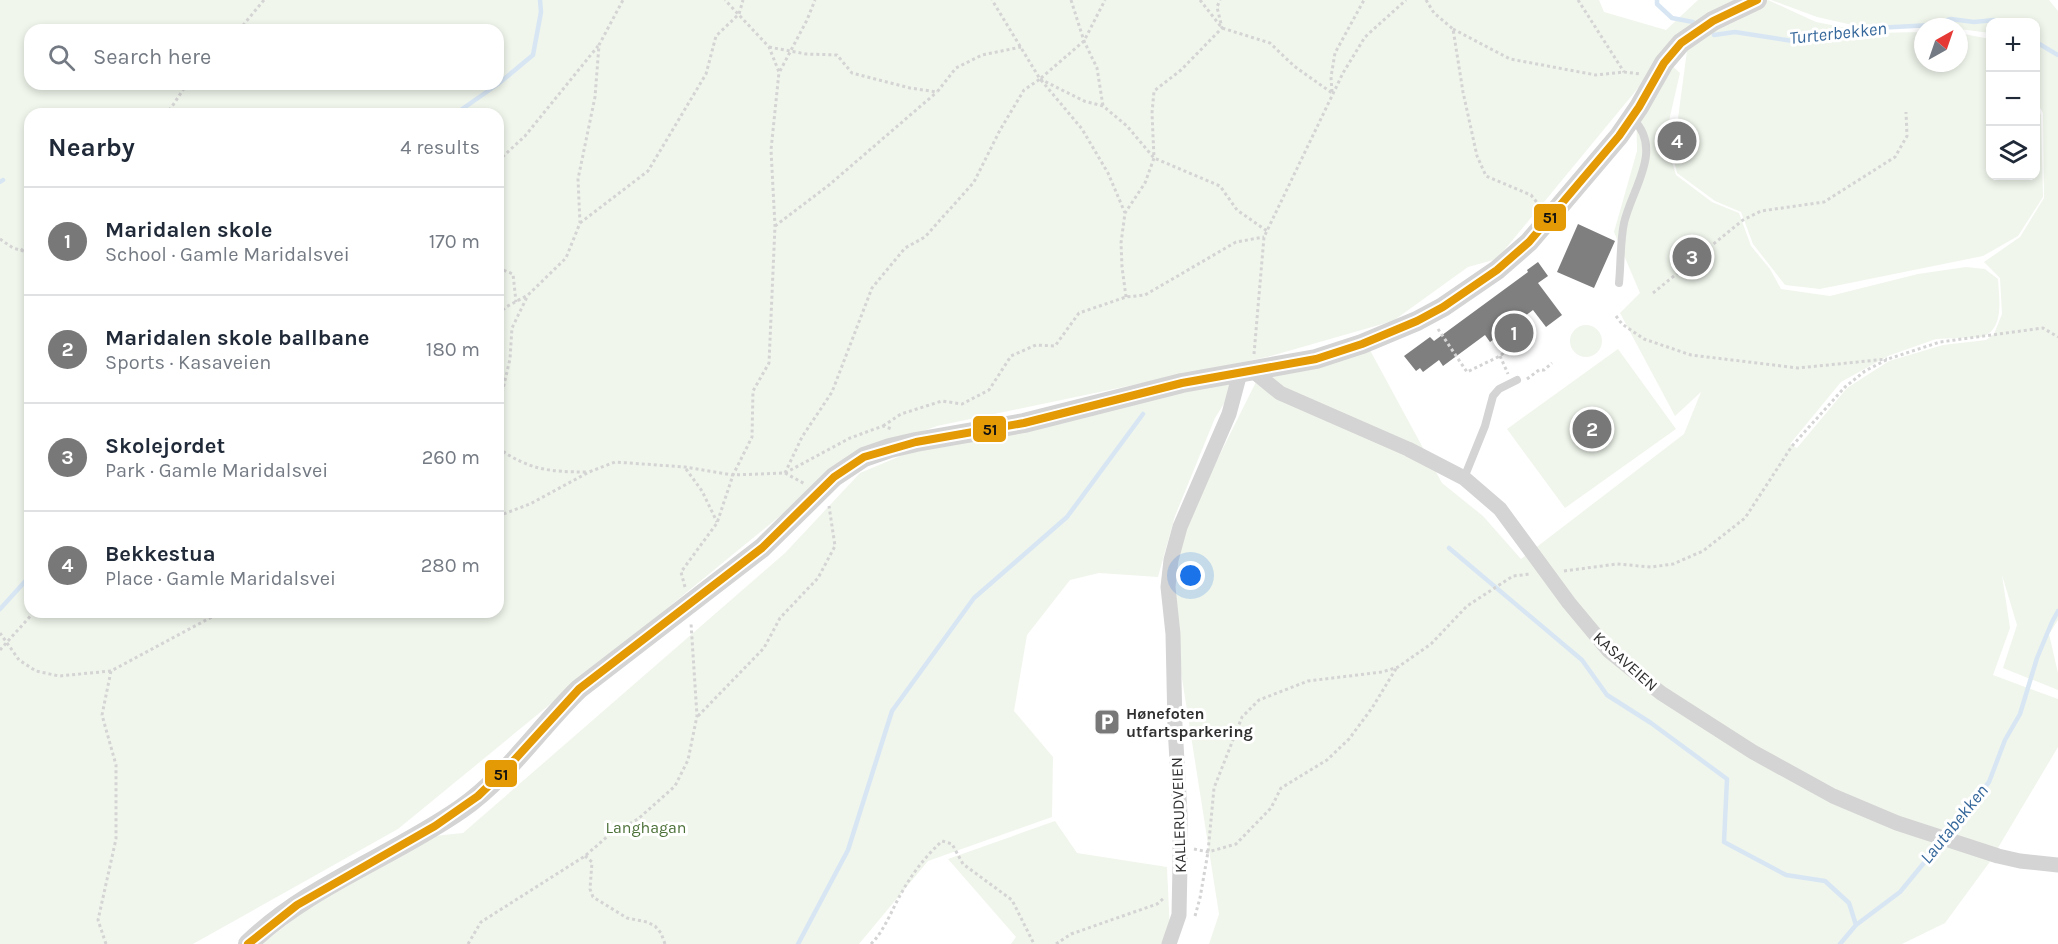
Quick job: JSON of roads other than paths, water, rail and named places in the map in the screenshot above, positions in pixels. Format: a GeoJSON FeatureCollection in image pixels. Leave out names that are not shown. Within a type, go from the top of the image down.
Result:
{"type":"FeatureCollection","features":[{"type":"Feature","properties":{"kind":"street"},"geometry":{"type":"LineString","coordinates":[[248,944],[272,922],[300,903],[422,834],[474,800],[579,688],[762,548],[834,477],[864,457],[935,437],[1024,423],[1182,383],[1316,359],[1428,315],[1497,270],[1517,254],[1606,152],[1632,118],[1669,56],[1689,37],[1729,12],[1757,0]]}},
{"type":"Feature","properties":{"kind":"street","name":"KASAVEIEN"},"geometry":{"type":"LineString","coordinates":[[1247,372],[1280,393],[1408,449],[1464,478],[1500,509],[1581,619],[1610,651],[1661,693],[1753,752],[1833,796],[1898,823],[1974,849],[2020,861],[2058,865]]}},
{"type":"Feature","properties":{"kind":"street","name":"KALLERUDVEIEN"},"geometry":{"type":"LineString","coordinates":[[1169,944],[1179,915],[1180,846],[1173,634],[1168,587],[1180,527],[1247,372]]}},
{"type":"Feature","properties":{"kind":"lane"},"geometry":{"type":"LineString","coordinates":[[1619,283],[1624,224],[1645,160],[1647,144],[1640,126],[1632,118]]}},
{"type":"Feature","properties":{"kind":"lane"},"geometry":{"type":"LineString","coordinates":[[1464,478],[1485,426],[1493,396],[1499,389],[1514,381]]}},
{"type":"Feature","properties":{"kind":"waterway"},"geometry":{"type":"LineString","coordinates":[[504,79],[533,55],[541,12],[540,0]]}},
{"type":"Feature","properties":{"kind":"waterway","name":"Turterbekken"},"geometry":{"type":"LineString","coordinates":[[1657,0],[1657,4],[1672,18],[1693,22]]}},
{"type":"Feature","properties":{"kind":"waterway","name":"Turterbekken"},"geometry":{"type":"LineString","coordinates":[[1714,35],[1735,32],[1793,41],[1876,28],[1932,25],[1951,19],[1974,22],[1986,21]]}},
{"type":"Feature","properties":{"kind":"waterway","name":"Turterbekken"},"geometry":{"type":"LineString","coordinates":[[2040,44],[2058,55]]}},
{"type":"Feature","properties":{"kind":"waterway"},"geometry":{"type":"LineString","coordinates":[[464,108],[489,90]]}},
{"type":"Feature","properties":{"kind":"waterway"},"geometry":{"type":"LineString","coordinates":[[798,944],[848,850],[892,711],[974,598],[1067,517],[1143,414]]}},
{"type":"Feature","properties":{"kind":"waterway"},"geometry":{"type":"LineString","coordinates":[[1449,548],[1582,660],[1607,695],[1651,723],[1727,779],[1724,842],[1786,875],[1825,881],[1849,903],[1856,925]]}},
{"type":"Feature","properties":{"kind":"waterway"},"geometry":{"type":"LineString","coordinates":[[0,609],[24,583]]}},
{"type":"Feature","properties":{"kind":"waterway","name":"Lautabekken"},"geometry":{"type":"LineString","coordinates":[[1947,835],[1989,782],[2005,740],[2020,714],[2037,658],[2058,611]]}},
{"type":"Feature","properties":{"kind":"waterway","name":"Lautabekken"},"geometry":{"type":"LineString","coordinates":[[1840,944],[1856,925],[1900,892],[1942,841]]}},
{"type":"Feature","properties":{"kind":"place","name":"Bekkestua"},"geometry":{"type":"Point","coordinates":[1677,141]}},
{"type":"Feature","properties":{"kind":"place","name":"Skolejordet"},"geometry":{"type":"Point","coordinates":[1692,257]}},
{"type":"Feature","properties":{"kind":"place","name":"Maridalen skole"},"geometry":{"type":"Point","coordinates":[1514,333]}},
{"type":"Feature","properties":{"kind":"place","name":"Maridalen skole ballbane"},"geometry":{"type":"Point","coordinates":[1592,429]}},
{"type":"Feature","properties":{"kind":"place","name":"Hønefoten utfartsparkering"},"geometry":{"type":"Point","coordinates":[1107,722]}},
{"type":"Feature","properties":{"kind":"park label","name":"Langhagan"},"geometry":{"type":"Point","coordinates":[646,827]}}]}
